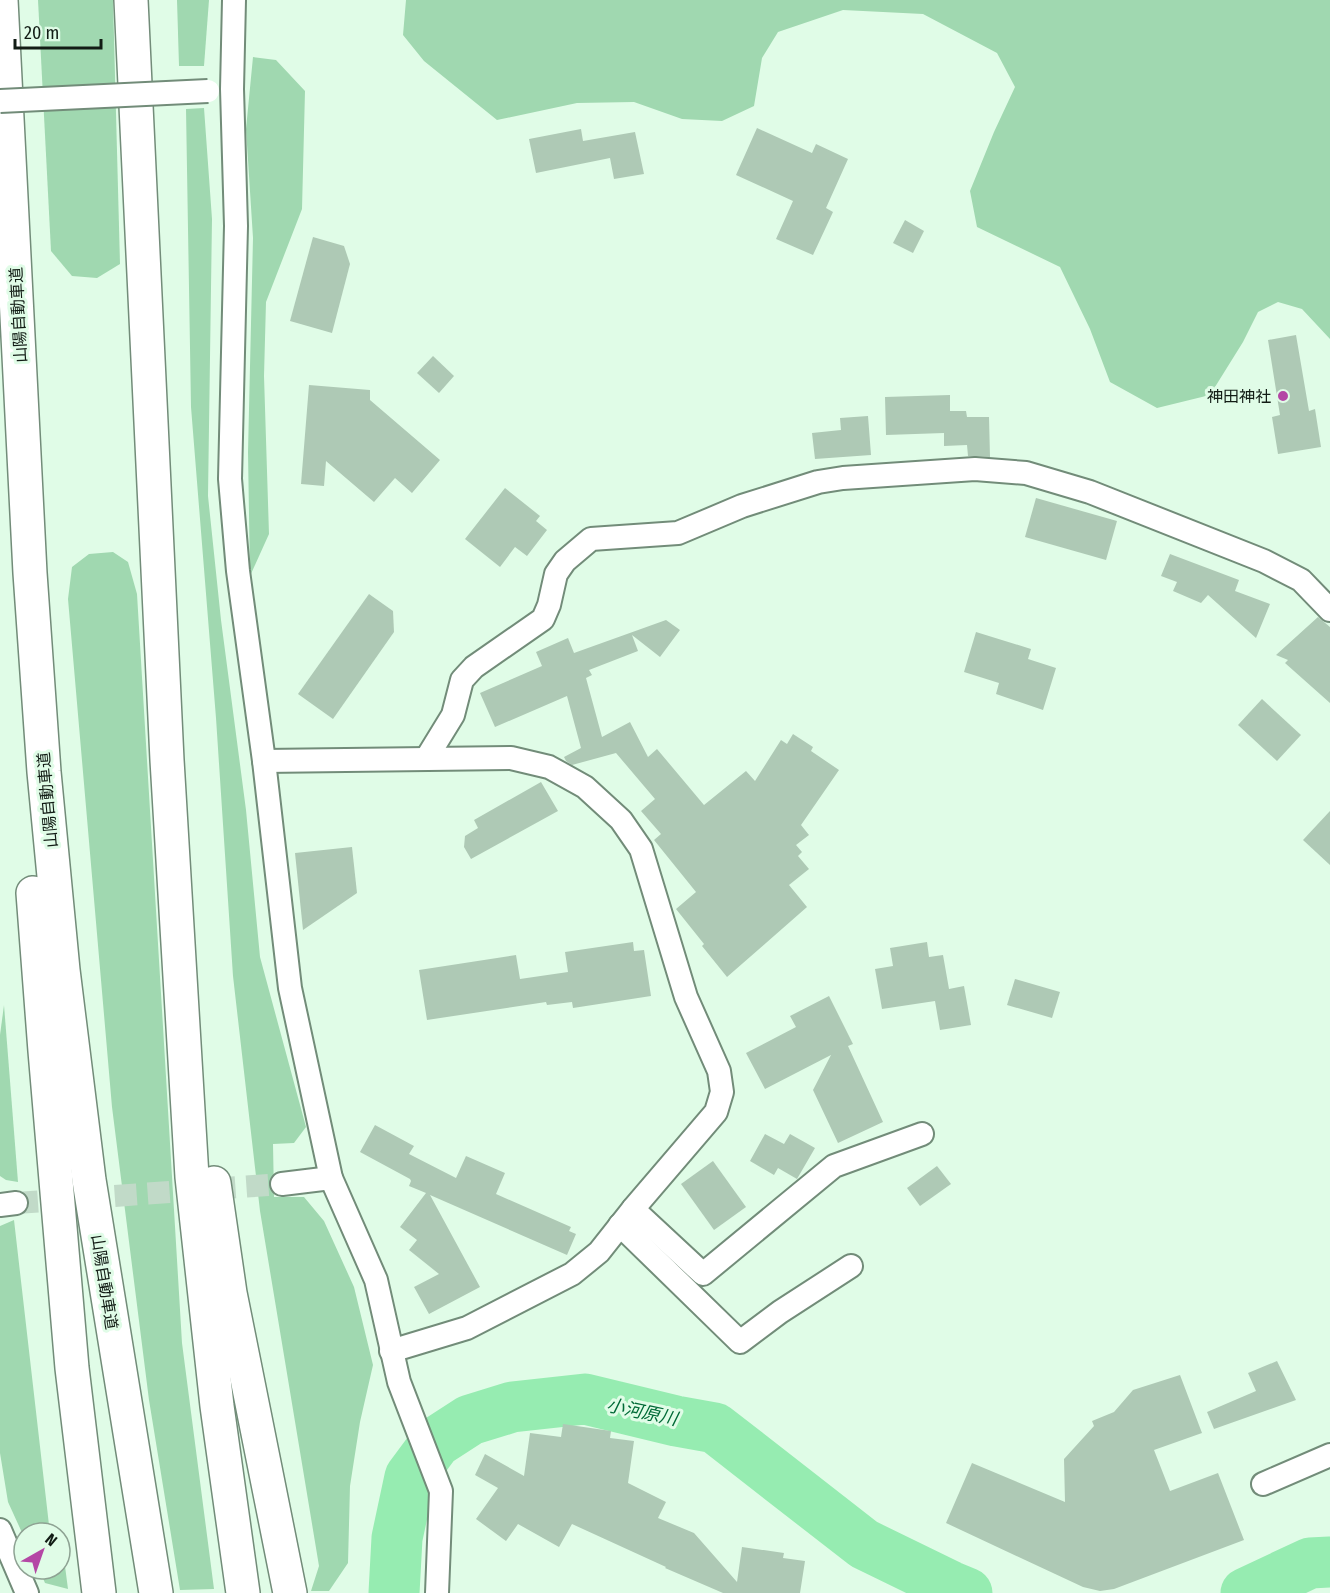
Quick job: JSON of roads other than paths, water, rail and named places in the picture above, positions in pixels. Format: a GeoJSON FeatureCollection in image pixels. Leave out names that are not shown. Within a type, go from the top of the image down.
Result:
{"type":"FeatureCollection","features":[{"type":"Feature","properties":{"kind":"highway","name":"山陽自動車道"},"geometry":{"type":"LineString","coordinates":[[1,0],[30,573],[44,772],[63,970],[89,1180],[156,1593]]}},
{"type":"Feature","properties":{"kind":"highway"},"geometry":{"type":"LineString","coordinates":[[131,0],[157,576],[192,1177],[217,1406],[243,1593]]}},
{"type":"Feature","properties":{"kind":"highway"},"geometry":{"type":"LineString","coordinates":[[30,573],[25,781],[72,1368],[99,1593]]}},
{"type":"Feature","properties":{"kind":"highway"},"geometry":{"type":"LineString","coordinates":[[177,928],[230,1293],[289,1591]]}},
{"type":"Feature","properties":{"kind":"street"},"geometry":{"type":"LineString","coordinates":[[234,0],[232,89],[236,226],[230,479],[238,572],[264,761],[290,988],[332,1178],[376,1280],[399,1382],[441,1491],[437,1593]]}},
{"type":"Feature","properties":{"kind":"street"},"geometry":{"type":"LineString","coordinates":[[0,101],[232,89]]}},
{"type":"Feature","properties":{"kind":"street"},"geometry":{"type":"LineString","coordinates":[[426,759],[453,715],[462,680],[474,667],[543,619],[549,605],[556,574],[565,561],[591,539],[678,533],[742,506],[818,482],[843,478],[975,470],[1026,473],[1090,492],[1264,561],[1300,580],[1330,610]]}},
{"type":"Feature","properties":{"kind":"street"},"geometry":{"type":"LineString","coordinates":[[264,761],[511,758],[549,767],[585,787],[621,820],[641,849],[687,997],[718,1071],[722,1092],[716,1112],[598,1252],[572,1274],[467,1328],[392,1351]]}},
{"type":"Feature","properties":{"kind":"street"},"geometry":{"type":"LineString","coordinates":[[626,1217],[703,1274],[834,1166],[922,1134]]}},
{"type":"Feature","properties":{"kind":"street"},"geometry":{"type":"LineString","coordinates":[[282,1184],[332,1178]]}},
{"type":"Feature","properties":{"kind":"street"},"geometry":{"type":"LineString","coordinates":[[626,1217],[740,1342],[780,1312],[851,1266]]}},
{"type":"Feature","properties":{"kind":"street"},"geometry":{"type":"LineString","coordinates":[[1263,1484],[1330,1455]]}},
{"type":"Feature","properties":{"kind":"street"},"geometry":{"type":"LineString","coordinates":[[0,1530],[27,1593]]}},
{"type":"Feature","properties":{"kind":"waterway","name":"小河原川"},"geometry":{"type":"LineString","coordinates":[[394,1593],[397,1538],[410,1477],[436,1442],[470,1420],[512,1407],[585,1399],[715,1428],[864,1544],[967,1593]]}},
{"type":"Feature","properties":{"kind":"waterway","name":"小河原川"},"geometry":{"type":"LineString","coordinates":[[1246,1593],[1310,1563],[1330,1562]]}},
{"type":"Feature","properties":{"kind":"tunnel"},"geometry":{"type":"LineString","coordinates":[[16,1203],[282,1184]]}},
{"type":"Feature","properties":{"kind":"place","name":"神田神社"},"geometry":{"type":"Point","coordinates":[1283,396]}}]}
